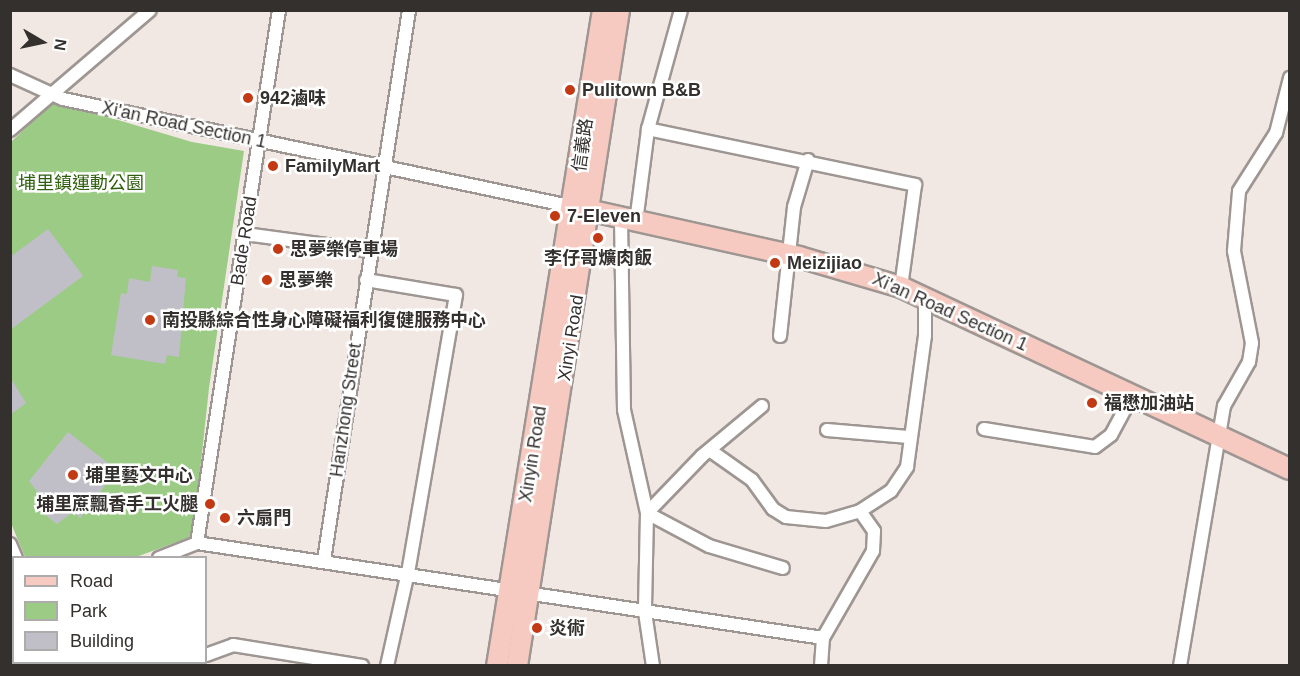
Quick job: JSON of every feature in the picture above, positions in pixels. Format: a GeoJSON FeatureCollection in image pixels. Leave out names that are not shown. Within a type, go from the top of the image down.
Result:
{"type":"FeatureCollection","features":[{"type":"Feature","properties":{"kind":"main road","name":"信義路"},"geometry":{"type":"LineString","coordinates":[[582,210],[603,10]]}},
{"type":"Feature","properties":{"kind":"main road","name":"Xinyi Road"},"geometry":{"type":"LineString","coordinates":[[517,666],[521,590],[582,210],[620,10]]}},
{"type":"Feature","properties":{"kind":"main road","name":"Xi'an Road Section 1"},"geometry":{"type":"LineString","coordinates":[[582,210],[787,255],[901,287],[1290,469]]}},
{"type":"Feature","properties":{"kind":"main road"},"geometry":{"type":"LineString","coordinates":[[497,666],[521,590]]}},
{"type":"Feature","properties":{"kind":"street","name":"Bade Road"},"geometry":{"type":"LineString","coordinates":[[197,543],[279,10]]}},
{"type":"Feature","properties":{"kind":"street","name":"Hanzhong Street"},"geometry":{"type":"LineString","coordinates":[[324,560],[409,10]]}},
{"type":"Feature","properties":{"kind":"street"},"geometry":{"type":"LineString","coordinates":[[653,666],[645,612],[647,513],[624,410],[629,221],[648,129],[681,10]]}},
{"type":"Feature","properties":{"kind":"street"},"geometry":{"type":"LineString","coordinates":[[10,130],[147,11]]}},
{"type":"Feature","properties":{"kind":"street","name":"Xi'an Road Section 1"},"geometry":{"type":"LineString","coordinates":[[10,75],[50,93],[205,132],[260,141],[582,210]]}},
{"type":"Feature","properties":{"kind":"street"},"geometry":{"type":"LineString","coordinates":[[1180,666],[1224,406],[1249,362],[1252,343],[1234,250],[1239,191],[1276,133],[1290,78]]}},
{"type":"Feature","properties":{"kind":"street"},"geometry":{"type":"LineString","coordinates":[[648,129],[808,159],[915,185],[901,287]]}},
{"type":"Feature","properties":{"kind":"street"},"geometry":{"type":"LineString","coordinates":[[780,336],[787,255],[808,159]]}},
{"type":"Feature","properties":{"kind":"street"},"geometry":{"type":"LineString","coordinates":[[245,234],[371,250]]}},
{"type":"Feature","properties":{"kind":"street"},"geometry":{"type":"LineString","coordinates":[[366,280],[456,295],[408,572],[387,666]]}},
{"type":"Feature","properties":{"kind":"street"},"geometry":{"type":"LineString","coordinates":[[711,451],[752,480],[773,509],[786,517],[826,521],[860,511],[900,480],[907,467],[909,438],[925,336],[925,297]]}},
{"type":"Feature","properties":{"kind":"street"},"geometry":{"type":"LineString","coordinates":[[984,429],[1095,447],[1111,435],[1132,396]]}},
{"type":"Feature","properties":{"kind":"street"},"geometry":{"type":"LineString","coordinates":[[647,513],[762,406]]}},
{"type":"Feature","properties":{"kind":"street"},"geometry":{"type":"LineString","coordinates":[[827,430],[909,438]]}},
{"type":"Feature","properties":{"kind":"street"},"geometry":{"type":"LineString","coordinates":[[821,666],[823,638],[842,600],[872,556],[874,531],[860,511]]}},
{"type":"Feature","properties":{"kind":"street"},"geometry":{"type":"LineString","coordinates":[[647,513],[709,546],[783,568]]}},
{"type":"Feature","properties":{"kind":"street"},"geometry":{"type":"LineString","coordinates":[[164,556],[197,543],[408,572],[645,612],[823,638]]}},
{"type":"Feature","properties":{"kind":"street"},"geometry":{"type":"LineString","coordinates":[[207,655],[233,645],[363,666]]}},
{"type":"Feature","properties":{"kind":"green space","name":"埔里鎮運動公園"},"geometry":{"type":"Polygon","coordinates":[[[54,101],[192,142],[244,151],[209,388],[193,536],[139,556],[25,556],[11,523],[11,142],[54,101]]]}},
{"type":"Feature","properties":{"kind":"building"},"geometry":{"type":"Polygon","coordinates":[[[48,229],[83,276],[10,330],[10,257],[48,229]]]}},
{"type":"Feature","properties":{"kind":"building","name":"南投縣綜合性身心障礙福利復健服務中心"},"geometry":{"type":"Polygon","coordinates":[[[152,266],[178,270],[177,277],[186,278],[179,357],[167,355],[165,364],[111,355],[121,293],[127,294],[129,278],[150,282],[152,266]]]}},
{"type":"Feature","properties":{"kind":"building"},"geometry":{"type":"Polygon","coordinates":[[[10,377],[26,403],[10,415],[10,377]]]}},
{"type":"Feature","properties":{"kind":"building","name":"埔里藝文中心"},"geometry":{"type":"Polygon","coordinates":[[[68,432],[117,470],[80,518],[73,512],[57,524],[39,510],[45,502],[29,481],[68,432]]]}},
{"type":"Feature","properties":{"kind":"place","name":"Pulitown B&B"},"geometry":{"type":"Point","coordinates":[570,90]}},
{"type":"Feature","properties":{"kind":"place","name":"942滷味"},"geometry":{"type":"Point","coordinates":[248,98]}},
{"type":"Feature","properties":{"kind":"place","name":"FamilyMart"},"geometry":{"type":"Point","coordinates":[273,166]}},
{"type":"Feature","properties":{"kind":"place","name":"7-Eleven"},"geometry":{"type":"Point","coordinates":[555,216]}},
{"type":"Feature","properties":{"kind":"place","name":"李仔哥爌肉飯"},"geometry":{"type":"Point","coordinates":[598,238]}},
{"type":"Feature","properties":{"kind":"place","name":"思夢樂停車場"},"geometry":{"type":"Point","coordinates":[278,249]}},
{"type":"Feature","properties":{"kind":"place","name":"Meizijiao"},"geometry":{"type":"Point","coordinates":[775,263]}},
{"type":"Feature","properties":{"kind":"place","name":"思夢樂"},"geometry":{"type":"Point","coordinates":[267,280]}},
{"type":"Feature","properties":{"kind":"place","name":"南投縣綜合性身心障礙福利復健服務中心"},"geometry":{"type":"Point","coordinates":[150,320]}},
{"type":"Feature","properties":{"kind":"place","name":"福懋加油站"},"geometry":{"type":"Point","coordinates":[1092,403]}},
{"type":"Feature","properties":{"kind":"place","name":"埔里藝文中心"},"geometry":{"type":"Point","coordinates":[73,475]}},
{"type":"Feature","properties":{"kind":"place","name":"埔里蔗飄香手工火腿"},"geometry":{"type":"Point","coordinates":[210,504]}},
{"type":"Feature","properties":{"kind":"place","name":"六扇門"},"geometry":{"type":"Point","coordinates":[225,518]}},
{"type":"Feature","properties":{"kind":"place","name":"炎術"},"geometry":{"type":"Point","coordinates":[537,628]}}]}
